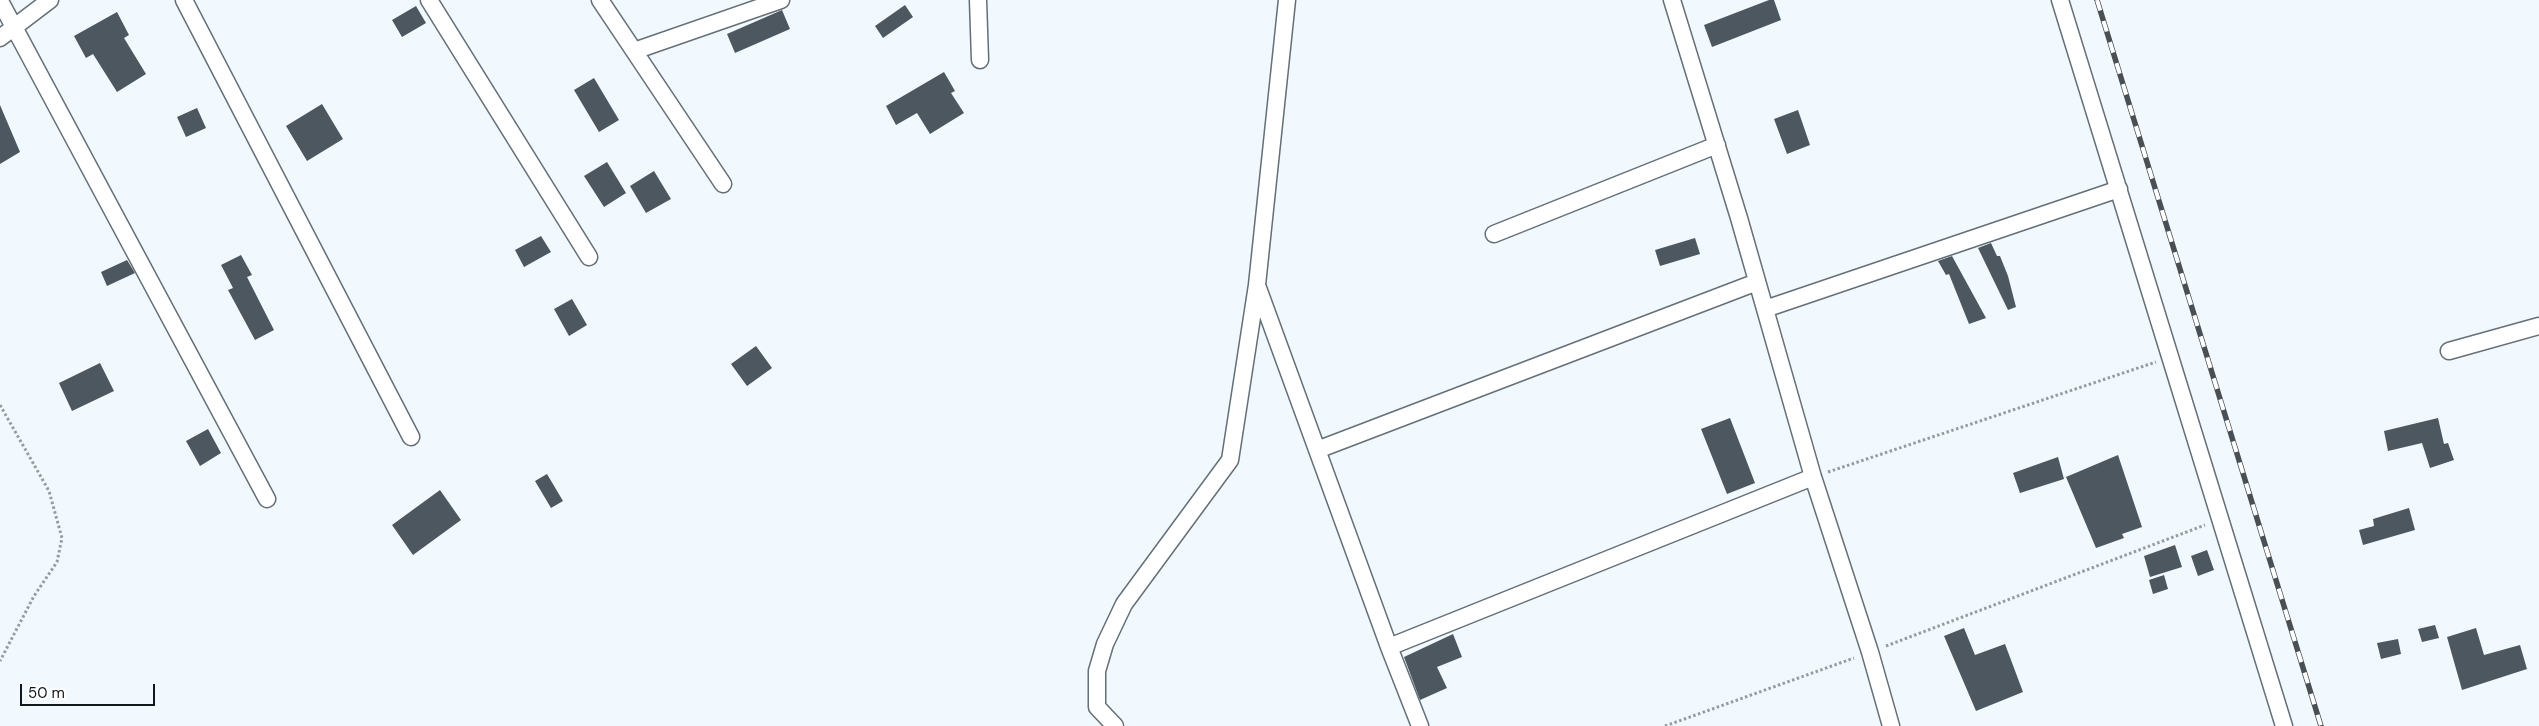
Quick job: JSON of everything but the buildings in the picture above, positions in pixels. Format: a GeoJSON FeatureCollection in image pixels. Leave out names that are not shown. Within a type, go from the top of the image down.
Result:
{"type":"FeatureCollection","features":[{"type":"Feature","properties":{"kind":"street"},"geometry":{"type":"LineString","coordinates":[[0,38],[50,0]]}},
{"type":"Feature","properties":{"kind":"street"},"geometry":{"type":"LineString","coordinates":[[184,0],[411,437]]}},
{"type":"Feature","properties":{"kind":"street"},"geometry":{"type":"LineString","coordinates":[[429,0],[588,257]]}},
{"type":"Feature","properties":{"kind":"street"},"geometry":{"type":"LineString","coordinates":[[600,0],[724,184]]}},
{"type":"Feature","properties":{"kind":"street"},"geometry":{"type":"LineString","coordinates":[[634,51],[782,0]]}},
{"type":"Feature","properties":{"kind":"street"},"geometry":{"type":"LineString","coordinates":[[978,0],[980,60]]}},
{"type":"Feature","properties":{"kind":"street"},"geometry":{"type":"LineString","coordinates":[[1115,726],[1097,708],[1097,671],[1105,644],[1124,604],[1230,460],[1257,286],[1287,0]]}},
{"type":"Feature","properties":{"kind":"street"},"geometry":{"type":"LineString","coordinates":[[1672,0],[1717,145],[1813,477],[1870,652],[1891,726]]}},
{"type":"Feature","properties":{"kind":"street"},"geometry":{"type":"LineString","coordinates":[[2060,0],[2284,726]]}},
{"type":"Feature","properties":{"kind":"street"},"geometry":{"type":"LineString","coordinates":[[0,2],[267,499]]}},
{"type":"Feature","properties":{"kind":"street"},"geometry":{"type":"LineString","coordinates":[[1494,234],[1717,145]]}},
{"type":"Feature","properties":{"kind":"street"},"geometry":{"type":"LineString","coordinates":[[1765,309],[2119,189]]}},
{"type":"Feature","properties":{"kind":"street"},"geometry":{"type":"LineString","coordinates":[[1317,450],[1757,282]]}},
{"type":"Feature","properties":{"kind":"street"},"geometry":{"type":"LineString","coordinates":[[1257,286],[1389,647],[1420,726]]}},
{"type":"Feature","properties":{"kind":"street"},"geometry":{"type":"LineString","coordinates":[[2449,352],[2539,326]]}},
{"type":"Feature","properties":{"kind":"street"},"geometry":{"type":"LineString","coordinates":[[1389,647],[1813,477]]}},
{"type":"Feature","properties":{"kind":"path"},"geometry":{"type":"LineString","coordinates":[[1813,477],[2171,357]]}},
{"type":"Feature","properties":{"kind":"path"},"geometry":{"type":"LineString","coordinates":[[0,405],[49,491],[62,538],[57,562],[34,596],[0,661]]}},
{"type":"Feature","properties":{"kind":"path"},"geometry":{"type":"LineString","coordinates":[[1665,726],[1870,652],[2220,520]]}},
{"type":"Feature","properties":{"kind":"railway"},"geometry":{"type":"LineString","coordinates":[[2097,0],[2321,726]]}}]}
